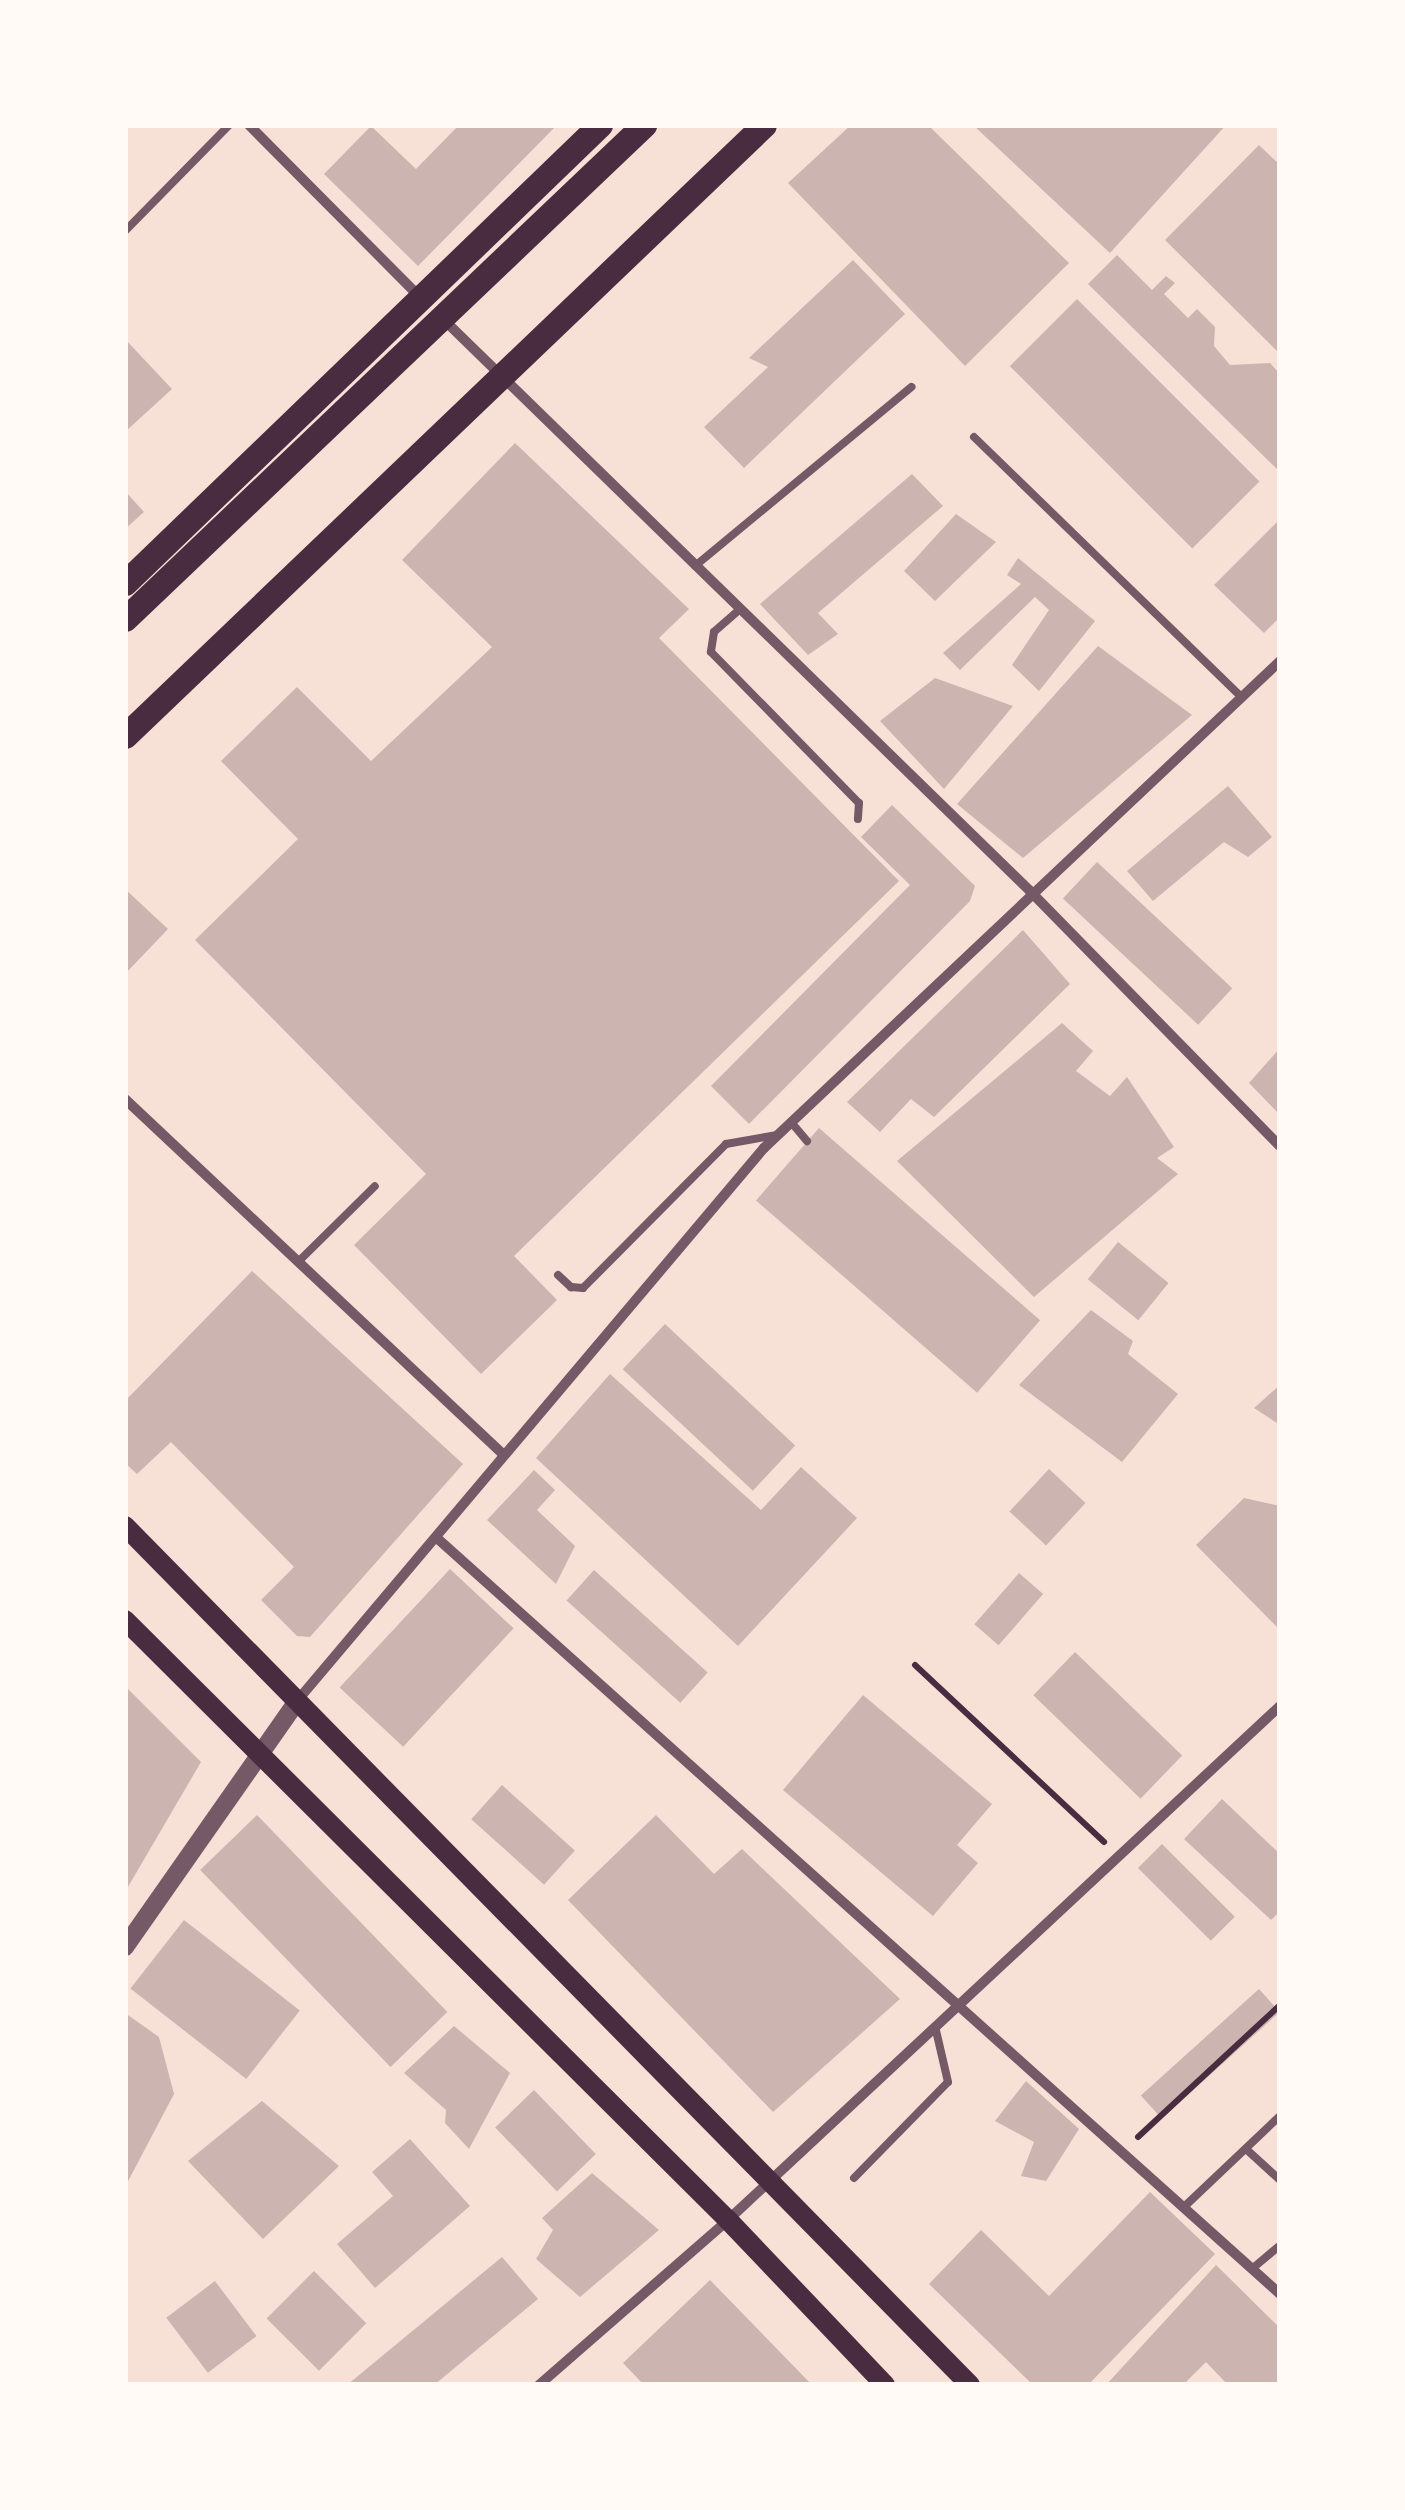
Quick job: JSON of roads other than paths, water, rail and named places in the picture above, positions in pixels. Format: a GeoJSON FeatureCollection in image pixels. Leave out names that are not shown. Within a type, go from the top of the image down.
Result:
{"type":"FeatureCollection","features":[{"type":"Feature","properties":{"kind":"main road"},"geometry":{"type":"LineString","coordinates":[[125,584],[600,125]]}},
{"type":"Feature","properties":{"kind":"main road"},"geometry":{"type":"LineString","coordinates":[[125,619],[644,125]]}},
{"type":"Feature","properties":{"kind":"main road"},"geometry":{"type":"LineString","coordinates":[[125,736],[764,125]]}},
{"type":"Feature","properties":{"kind":"main road"},"geometry":{"type":"LineString","coordinates":[[125,1526],[773,2178],[970,2385]]}},
{"type":"Feature","properties":{"kind":"main road"},"geometry":{"type":"LineString","coordinates":[[125,1620],[728,2220],[885,2385]]}},
{"type":"Feature","properties":{"kind":"street"},"geometry":{"type":"LineString","coordinates":[[249,125],[502,378],[1030,891],[1280,1146]]}},
{"type":"Feature","properties":{"kind":"street"},"geometry":{"type":"LineString","coordinates":[[125,1947],[296,1701],[438,1540],[504,1455],[777,1135],[1030,891],[1280,661]]}},
{"type":"Feature","properties":{"kind":"street"},"geometry":{"type":"LineString","coordinates":[[125,1100],[504,1455]]}},
{"type":"Feature","properties":{"kind":"street"},"geometry":{"type":"LineString","coordinates":[[438,1540],[1280,2294]]}},
{"type":"Feature","properties":{"kind":"street"},"geometry":{"type":"LineString","coordinates":[[539,2385],[728,2220],[934,2022],[1280,1706]]}},
{"type":"Feature","properties":{"kind":"lane"},"geometry":{"type":"LineString","coordinates":[[125,232],[229,125]]}},
{"type":"Feature","properties":{"kind":"lane"},"geometry":{"type":"LineString","coordinates":[[695,567],[911,387]]}},
{"type":"Feature","properties":{"kind":"lane"},"geometry":{"type":"LineString","coordinates":[[974,437],[1240,696]]}},
{"type":"Feature","properties":{"kind":"lane"},"geometry":{"type":"LineString","coordinates":[[739,610],[714,632],[710,652],[859,804],[858,819]]}},
{"type":"Feature","properties":{"kind":"lane"},"geometry":{"type":"LineString","coordinates":[[791,1122],[807,1141]]}},
{"type":"Feature","properties":{"kind":"lane"},"geometry":{"type":"LineString","coordinates":[[558,1275],[571,1287],[582,1288],[726,1144],[777,1135]]}},
{"type":"Feature","properties":{"kind":"lane"},"geometry":{"type":"LineString","coordinates":[[300,1260],[375,1186]]}},
{"type":"Feature","properties":{"kind":"lane"},"geometry":{"type":"LineString","coordinates":[[854,2178],[948,2082],[934,2022]]}},
{"type":"Feature","properties":{"kind":"lane"},"geometry":{"type":"LineString","coordinates":[[1184,2206],[1280,2116]]}},
{"type":"Feature","properties":{"kind":"lane"},"geometry":{"type":"LineString","coordinates":[[1246,2148],[1280,2180]]}},
{"type":"Feature","properties":{"kind":"lane"},"geometry":{"type":"LineString","coordinates":[[1253,2268],[1280,2245]]}}]}
